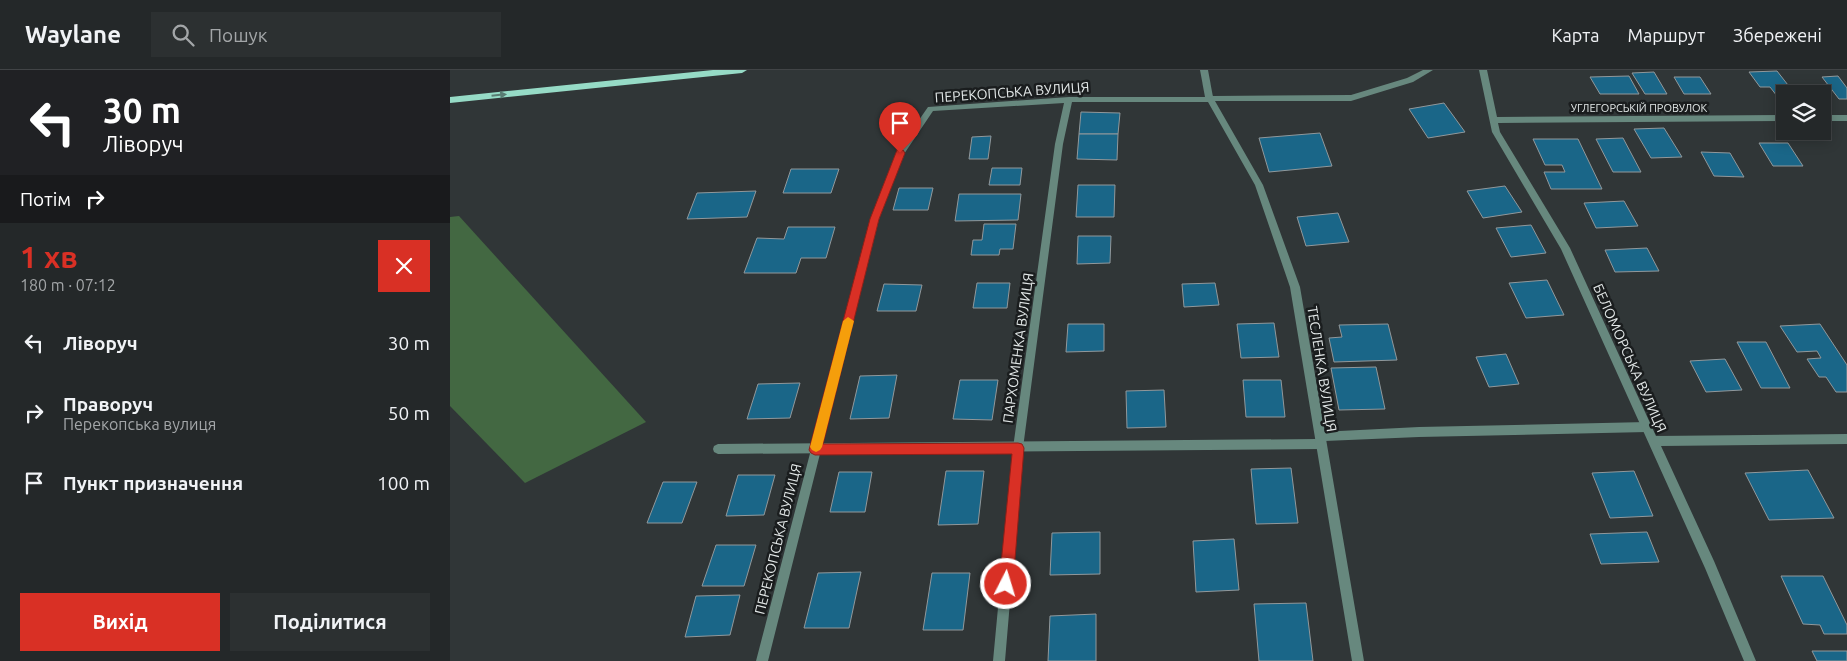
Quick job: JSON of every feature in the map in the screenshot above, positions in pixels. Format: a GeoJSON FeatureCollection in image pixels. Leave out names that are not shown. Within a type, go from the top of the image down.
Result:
{"type":"FeatureCollection","features":[{"type":"Feature","properties":{"kind":"main road"},"geometry":{"type":"LineString","coordinates":[[450,100],[742,70]]}},
{"type":"Feature","properties":{"kind":"street","name":"ТЕСЛЕНКА ВУЛИЦЯ"},"geometry":{"type":"LineString","coordinates":[[1204,70],[1210,97],[1259,186],[1295,287],[1358,661]]}},
{"type":"Feature","properties":{"kind":"street","name":"ПЕРЕКОПСЬКА ВУЛИЦЯ"},"geometry":{"type":"LineString","coordinates":[[762,661],[874,219],[900,153],[931,109],[1069,100],[1210,97],[1351,98],[1410,80],[1429,70]]}},
{"type":"Feature","properties":{"kind":"street","name":"БЕЛОМОРСЬКА ВУЛИЦЯ"},"geometry":{"type":"LineString","coordinates":[[1484,70],[1496,132],[1565,248],[1647,427],[1750,661]]}},
{"type":"Feature","properties":{"kind":"street","name":"ПАРХОМЕНКА ВУЛИЦЯ"},"geometry":{"type":"LineString","coordinates":[[999,661],[1018,448],[1058,144],[1069,100]]}},
{"type":"Feature","properties":{"kind":"street","name":"УГЛЕГОРСЬКIЙ ПРОВУЛОК"},"geometry":{"type":"LineString","coordinates":[[1494,120],[1776,118]]}},
{"type":"Feature","properties":{"kind":"street"},"geometry":{"type":"LineString","coordinates":[[1831,118],[1847,118]]}},
{"type":"Feature","properties":{"kind":"street"},"geometry":{"type":"LineString","coordinates":[[718,450],[1018,448],[1320,441],[1419,432],[1647,427]]}},
{"type":"Feature","properties":{"kind":"street"},"geometry":{"type":"LineString","coordinates":[[1653,441],[1847,439]]}},
{"type":"Feature","properties":{"kind":"green space"},"geometry":{"type":"Polygon","coordinates":[[[459,216],[646,422],[525,483],[450,406],[450,217],[459,216]]]}},
{"type":"Feature","properties":{"kind":"building"},"geometry":{"type":"Polygon","coordinates":[[[1777,71],[1788,85],[1776,85],[1776,95],[1770,87],[1760,87],[1749,72],[1777,71]]]}},
{"type":"Feature","properties":{"kind":"building"},"geometry":{"type":"Polygon","coordinates":[[[1654,72],[1667,94],[1645,94],[1632,73],[1654,72]]]}},
{"type":"Feature","properties":{"kind":"building"},"geometry":{"type":"Polygon","coordinates":[[[1629,76],[1639,94],[1600,94],[1590,77],[1629,76]]]}},
{"type":"Feature","properties":{"kind":"building"},"geometry":{"type":"Polygon","coordinates":[[[1838,76],[1847,88],[1847,99],[1839,99],[1831,89],[1831,85],[1828,85],[1822,77],[1838,76]]]}},
{"type":"Feature","properties":{"kind":"building"},"geometry":{"type":"Polygon","coordinates":[[[1674,77],[1700,77],[1711,94],[1684,94],[1674,77]]]}},
{"type":"Feature","properties":{"kind":"building"},"geometry":{"type":"Polygon","coordinates":[[[1444,103],[1465,132],[1428,138],[1409,109],[1444,103]]]}},
{"type":"Feature","properties":{"kind":"building"},"geometry":{"type":"Polygon","coordinates":[[[1081,112],[1120,113],[1118,134],[1079,134],[1081,112]]]}},
{"type":"Feature","properties":{"kind":"building"},"geometry":{"type":"Polygon","coordinates":[[[1664,128],[1682,157],[1651,158],[1634,129],[1664,128]]]}},
{"type":"Feature","properties":{"kind":"building"},"geometry":{"type":"Polygon","coordinates":[[[1320,133],[1332,166],[1269,172],[1259,138],[1320,133]]]}},
{"type":"Feature","properties":{"kind":"building"},"geometry":{"type":"Polygon","coordinates":[[[1079,134],[1118,134],[1117,160],[1077,159],[1079,134]]]}},
{"type":"Feature","properties":{"kind":"building"},"geometry":{"type":"Polygon","coordinates":[[[991,136],[988,159],[969,159],[972,137],[991,136]]]}},
{"type":"Feature","properties":{"kind":"building"},"geometry":{"type":"Polygon","coordinates":[[[1623,138],[1641,172],[1613,172],[1596,139],[1623,138]]]}},
{"type":"Feature","properties":{"kind":"building"},"geometry":{"type":"Polygon","coordinates":[[[1533,139],[1578,139],[1602,189],[1551,189],[1544,172],[1565,172],[1562,165],[1545,165],[1533,139]]]}},
{"type":"Feature","properties":{"kind":"building"},"geometry":{"type":"Polygon","coordinates":[[[1759,143],[1788,143],[1803,166],[1773,166],[1759,143]]]}},
{"type":"Feature","properties":{"kind":"building"},"geometry":{"type":"Polygon","coordinates":[[[1701,152],[1730,153],[1744,177],[1714,176],[1701,152]]]}},
{"type":"Feature","properties":{"kind":"building"},"geometry":{"type":"Polygon","coordinates":[[[992,168],[1022,168],[1020,185],[989,185],[992,168]]]}},
{"type":"Feature","properties":{"kind":"building"},"geometry":{"type":"Polygon","coordinates":[[[791,169],[839,169],[831,193],[783,193],[791,169]]]}},
{"type":"Feature","properties":{"kind":"building"},"geometry":{"type":"Polygon","coordinates":[[[1078,185],[1115,185],[1114,217],[1076,217],[1078,185]]]}},
{"type":"Feature","properties":{"kind":"building"},"geometry":{"type":"Polygon","coordinates":[[[1505,186],[1522,212],[1483,218],[1467,191],[1505,186]]]}},
{"type":"Feature","properties":{"kind":"building"},"geometry":{"type":"Polygon","coordinates":[[[899,188],[933,188],[928,210],[893,210],[899,188]]]}},
{"type":"Feature","properties":{"kind":"building"},"geometry":{"type":"Polygon","coordinates":[[[756,191],[747,217],[687,219],[697,193],[756,191]]]}},
{"type":"Feature","properties":{"kind":"building"},"geometry":{"type":"Polygon","coordinates":[[[959,194],[1021,194],[1018,220],[955,221],[959,194]]]}},
{"type":"Feature","properties":{"kind":"building"},"geometry":{"type":"Polygon","coordinates":[[[1624,201],[1638,226],[1596,228],[1584,203],[1624,201]]]}},
{"type":"Feature","properties":{"kind":"building"},"geometry":{"type":"Polygon","coordinates":[[[1338,213],[1349,242],[1306,246],[1297,217],[1338,213]]]}},
{"type":"Feature","properties":{"kind":"building"},"geometry":{"type":"Polygon","coordinates":[[[984,224],[1016,224],[1013,249],[1000,249],[999,255],[971,255],[973,240],[982,240],[984,224]]]}},
{"type":"Feature","properties":{"kind":"building"},"geometry":{"type":"Polygon","coordinates":[[[1531,225],[1546,253],[1511,257],[1496,228],[1531,225]]]}},
{"type":"Feature","properties":{"kind":"building"},"geometry":{"type":"Polygon","coordinates":[[[788,227],[835,227],[826,258],[801,258],[796,273],[744,273],[757,238],[784,239],[788,227]]]}},
{"type":"Feature","properties":{"kind":"building"},"geometry":{"type":"Polygon","coordinates":[[[1078,236],[1111,236],[1110,263],[1077,264],[1078,236]]]}},
{"type":"Feature","properties":{"kind":"building"},"geometry":{"type":"Polygon","coordinates":[[[1647,248],[1659,271],[1615,272],[1605,250],[1647,248]]]}},
{"type":"Feature","properties":{"kind":"building"},"geometry":{"type":"Polygon","coordinates":[[[1547,280],[1564,315],[1526,318],[1509,283],[1547,280]]]}},
{"type":"Feature","properties":{"kind":"building"},"geometry":{"type":"Polygon","coordinates":[[[977,283],[1010,283],[1007,308],[973,308],[977,283]]]}},
{"type":"Feature","properties":{"kind":"building"},"geometry":{"type":"Polygon","coordinates":[[[1215,283],[1219,305],[1184,307],[1182,284],[1215,283]]]}},
{"type":"Feature","properties":{"kind":"building"},"geometry":{"type":"Polygon","coordinates":[[[884,284],[922,285],[916,311],[877,311],[884,284]]]}},
{"type":"Feature","properties":{"kind":"building"},"geometry":{"type":"Polygon","coordinates":[[[1274,323],[1279,357],[1241,358],[1237,324],[1274,323]]]}},
{"type":"Feature","properties":{"kind":"building"},"geometry":{"type":"Polygon","coordinates":[[[1068,324],[1104,324],[1104,351],[1066,352],[1068,324]]]}},
{"type":"Feature","properties":{"kind":"building"},"geometry":{"type":"Polygon","coordinates":[[[1388,324],[1397,360],[1334,362],[1329,338],[1342,337],[1339,325],[1388,324]]]}},
{"type":"Feature","properties":{"kind":"building"},"geometry":{"type":"Polygon","coordinates":[[[1820,324],[1847,365],[1847,392],[1836,392],[1826,377],[1819,377],[1807,359],[1821,358],[1817,351],[1797,352],[1780,326],[1820,324]]]}},
{"type":"Feature","properties":{"kind":"building"},"geometry":{"type":"Polygon","coordinates":[[[1737,342],[1766,342],[1790,388],[1761,388],[1737,342]]]}},
{"type":"Feature","properties":{"kind":"building"},"geometry":{"type":"Polygon","coordinates":[[[1506,354],[1519,384],[1489,387],[1476,357],[1506,354]]]}},
{"type":"Feature","properties":{"kind":"building"},"geometry":{"type":"Polygon","coordinates":[[[1725,359],[1742,390],[1706,392],[1690,361],[1725,359]]]}},
{"type":"Feature","properties":{"kind":"building"},"geometry":{"type":"Polygon","coordinates":[[[1376,367],[1385,409],[1339,410],[1331,368],[1376,367]]]}},
{"type":"Feature","properties":{"kind":"building"},"geometry":{"type":"Polygon","coordinates":[[[897,375],[889,418],[850,419],[860,376],[897,375]]]}},
{"type":"Feature","properties":{"kind":"building"},"geometry":{"type":"Polygon","coordinates":[[[960,380],[998,380],[992,420],[953,419],[960,380]]]}},
{"type":"Feature","properties":{"kind":"building"},"geometry":{"type":"Polygon","coordinates":[[[1243,380],[1281,380],[1285,417],[1246,417],[1243,380]]]}},
{"type":"Feature","properties":{"kind":"building"},"geometry":{"type":"Polygon","coordinates":[[[800,383],[790,418],[747,419],[758,384],[800,383]]]}},
{"type":"Feature","properties":{"kind":"building"},"geometry":{"type":"Polygon","coordinates":[[[1164,390],[1166,427],[1127,428],[1126,391],[1164,390]]]}},
{"type":"Feature","properties":{"kind":"building"},"geometry":{"type":"Polygon","coordinates":[[[1291,468],[1298,523],[1256,524],[1251,469],[1291,468]]]}},
{"type":"Feature","properties":{"kind":"building"},"geometry":{"type":"Polygon","coordinates":[[[1808,470],[1834,518],[1769,520],[1745,473],[1808,470]]]}},
{"type":"Feature","properties":{"kind":"building"},"geometry":{"type":"Polygon","coordinates":[[[946,471],[984,471],[978,524],[938,525],[946,471]]]}},
{"type":"Feature","properties":{"kind":"building"},"geometry":{"type":"Polygon","coordinates":[[[1634,471],[1653,516],[1610,518],[1592,473],[1634,471]]]}},
{"type":"Feature","properties":{"kind":"building"},"geometry":{"type":"Polygon","coordinates":[[[839,472],[872,472],[865,512],[830,512],[839,472]]]}},
{"type":"Feature","properties":{"kind":"building"},"geometry":{"type":"Polygon","coordinates":[[[738,475],[775,475],[764,515],[726,516],[738,475]]]}},
{"type":"Feature","properties":{"kind":"building"},"geometry":{"type":"Polygon","coordinates":[[[663,482],[697,482],[682,523],[647,523],[663,482]]]}},
{"type":"Feature","properties":{"kind":"building"},"geometry":{"type":"Polygon","coordinates":[[[1100,532],[1100,574],[1050,575],[1052,533],[1100,532]]]}},
{"type":"Feature","properties":{"kind":"building"},"geometry":{"type":"Polygon","coordinates":[[[1647,532],[1659,562],[1601,564],[1590,534],[1647,532]]]}},
{"type":"Feature","properties":{"kind":"building"},"geometry":{"type":"Polygon","coordinates":[[[1234,539],[1239,590],[1196,592],[1193,541],[1234,539]]]}},
{"type":"Feature","properties":{"kind":"building"},"geometry":{"type":"Polygon","coordinates":[[[716,545],[756,545],[744,586],[702,586],[716,545]]]}},
{"type":"Feature","properties":{"kind":"building"},"geometry":{"type":"Polygon","coordinates":[[[861,572],[849,628],[804,628],[818,573],[861,572]]]}},
{"type":"Feature","properties":{"kind":"building"},"geometry":{"type":"Polygon","coordinates":[[[932,573],[970,573],[963,630],[923,630],[932,573]]]}},
{"type":"Feature","properties":{"kind":"building"},"geometry":{"type":"Polygon","coordinates":[[[1781,576],[1823,576],[1847,625],[1847,634],[1824,634],[1820,625],[1803,624],[1781,576]]]}},
{"type":"Feature","properties":{"kind":"building"},"geometry":{"type":"Polygon","coordinates":[[[740,595],[730,635],[685,637],[696,596],[740,595]]]}},
{"type":"Feature","properties":{"kind":"building"},"geometry":{"type":"Polygon","coordinates":[[[1306,603],[1313,661],[1259,661],[1254,604],[1306,603]]]}},
{"type":"Feature","properties":{"kind":"building"},"geometry":{"type":"Polygon","coordinates":[[[1096,614],[1096,661],[1048,661],[1050,616],[1096,614]]]}},
{"type":"Feature","properties":{"kind":"building"},"geometry":{"type":"Polygon","coordinates":[[[1812,651],[1847,651],[1847,661],[1817,661],[1812,651]]]}},
{"type":"Feature","properties":{"kind":"slow traffic"},"geometry":{"type":"LineString","coordinates":[[816,447],[848,321]]}},
{"type":"Feature","properties":{"kind":"route"},"geometry":{"type":"LineString","coordinates":[[900,153],[874,219],[815,450],[1018,448],[1006,584]]}}]}
